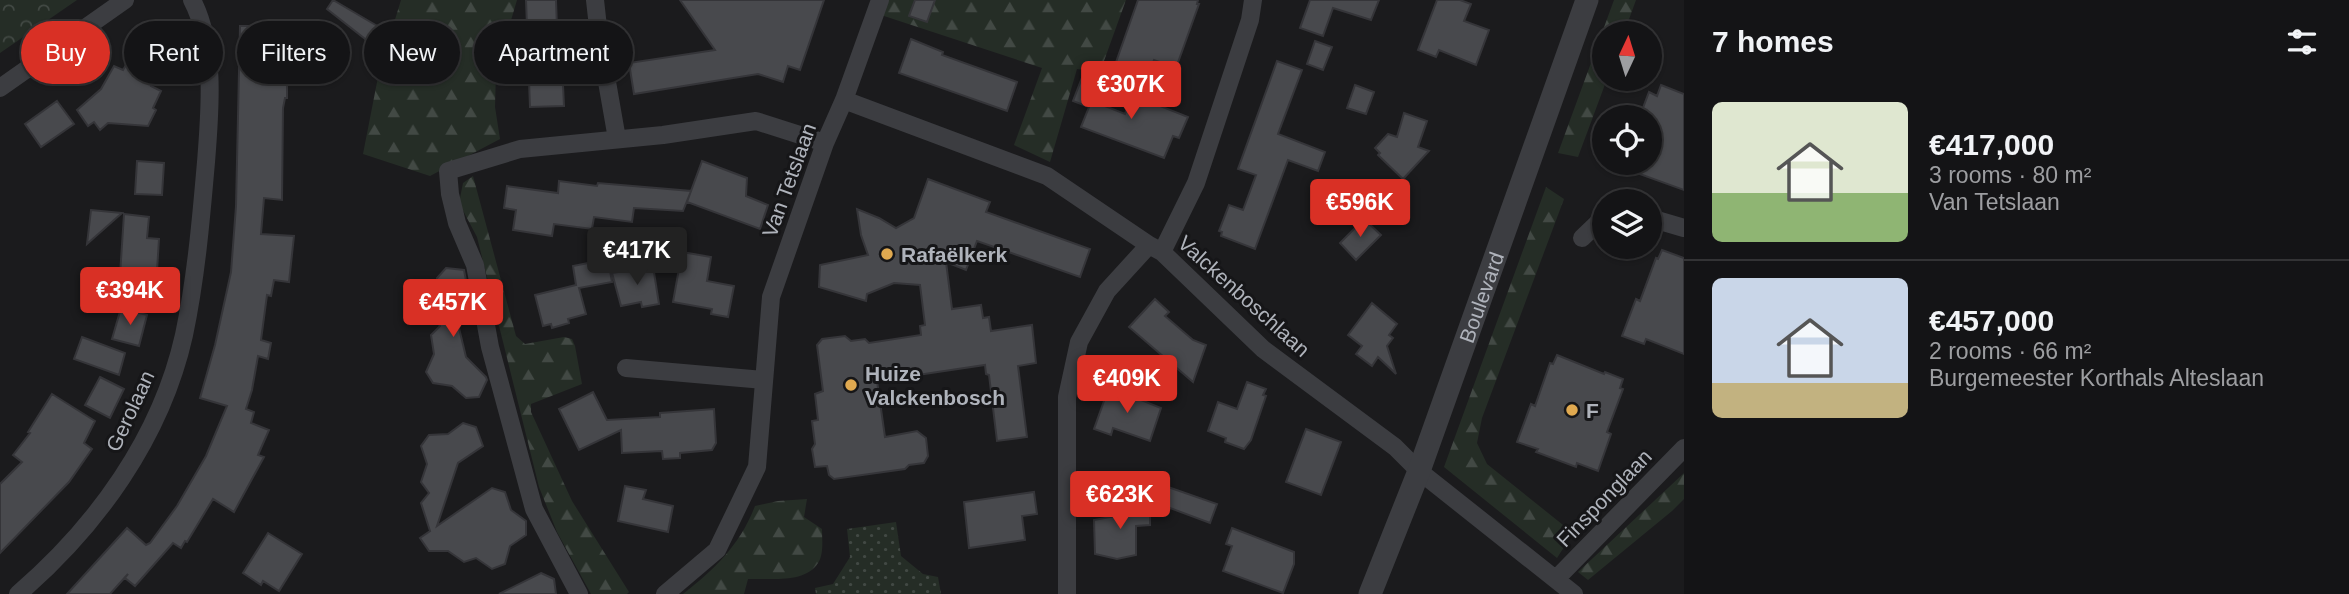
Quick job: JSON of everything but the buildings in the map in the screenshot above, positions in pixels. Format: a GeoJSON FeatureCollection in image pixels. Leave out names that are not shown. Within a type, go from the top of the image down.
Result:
{"type":"FeatureCollection","features":[{"type":"Feature","properties":{"kind":"street"},"geometry":{"type":"LineString","coordinates":[[0,88],[125,0]]}},
{"type":"Feature","properties":{"kind":"street","name":"Gerolaan"},"geometry":{"type":"LineString","coordinates":[[18,594],[80,532],[122,480],[157,416],[171,379],[183,337],[194,279],[207,143],[209,62],[200,15],[192,0]]}},
{"type":"Feature","properties":{"kind":"street"},"geometry":{"type":"LineString","coordinates":[[595,0],[598,36],[617,139]]}},
{"type":"Feature","properties":{"kind":"street","name":"Van Tetslaan"},"geometry":{"type":"LineString","coordinates":[[665,594],[717,550],[757,467],[771,297],[825,143],[844,100],[880,0]]}},
{"type":"Feature","properties":{"kind":"street"},"geometry":{"type":"LineString","coordinates":[[1067,594],[1067,397],[1079,342],[1107,291],[1155,249],[1196,183],[1250,20],[1253,0]]}},
{"type":"Feature","properties":{"kind":"street","name":"Boulevard"},"geometry":{"type":"LineString","coordinates":[[1370,594],[1419,471],[1587,0]]}},
{"type":"Feature","properties":{"kind":"street","name":"Valckenboschlaan"},"geometry":{"type":"LineString","coordinates":[[844,100],[1047,176],[1155,249],[1263,349],[1395,447],[1419,471],[1574,594]]}},
{"type":"Feature","properties":{"kind":"street"},"geometry":{"type":"LineString","coordinates":[[579,594],[534,509],[490,347],[475,265],[457,223],[448,171],[520,149],[756,121],[825,143]]}},
{"type":"Feature","properties":{"kind":"street"},"geometry":{"type":"LineString","coordinates":[[1662,222],[1684,228]]}},
{"type":"Feature","properties":{"kind":"street"},"geometry":{"type":"LineString","coordinates":[[1582,238],[1592,228]]}},
{"type":"Feature","properties":{"kind":"street"},"geometry":{"type":"LineString","coordinates":[[626,369],[764,380]]}},
{"type":"Feature","properties":{"kind":"street","name":"Finsponglaan"},"geometry":{"type":"LineString","coordinates":[[1556,579],[1684,448]]}},
{"type":"Feature","properties":{"kind":"green space"},"geometry":{"type":"Polygon","coordinates":[[[0,0],[77,0],[46,21],[21,21],[21,39],[0,53],[0,0]]]}},
{"type":"Feature","properties":{"kind":"green space"},"geometry":{"type":"Polygon","coordinates":[[[401,0],[517,0],[511,21],[474,21],[474,84],[496,84],[495,107],[500,139],[430,176],[363,154],[377,84],[460,84],[460,21],[395,21],[401,0]]]}},
{"type":"Feature","properties":{"kind":"green space"},"geometry":{"type":"Polygon","coordinates":[[[886,0],[1126,0],[1100,72],[1077,69],[1050,162],[1014,145],[1042,68],[881,15],[886,0]]]}},
{"type":"Feature","properties":{"kind":"green space"},"geometry":{"type":"Polygon","coordinates":[[[1614,0],[1636,0],[1628,21],[1606,21],[1614,0]]]}},
{"type":"Feature","properties":{"kind":"green space"},"geometry":{"type":"Polygon","coordinates":[[[1592,60],[1592,91],[1603,91],[1597,105],[1592,105],[1592,119],[1578,157],[1558,153],[1592,60]]]}},
{"type":"Feature","properties":{"kind":"green space"},"geometry":{"type":"Polygon","coordinates":[[[473,176],[516,336],[525,344],[564,337],[572,339],[575,346],[582,384],[531,404],[531,412],[572,501],[629,592],[627,594],[591,594],[557,532],[539,487],[477,237],[459,203],[463,183],[473,176]]]}},
{"type":"Feature","properties":{"kind":"green space"},"geometry":{"type":"Polygon","coordinates":[[[1546,187],[1564,199],[1482,418],[1477,443],[1487,464],[1573,533],[1557,558],[1444,467],[1546,187]]]}},
{"type":"Feature","properties":{"kind":"green space"},"geometry":{"type":"Polygon","coordinates":[[[1684,473],[1684,499],[1672,511],[1588,580],[1578,572],[1684,473]]]}},
{"type":"Feature","properties":{"kind":"green space"},"geometry":{"type":"Polygon","coordinates":[[[807,499],[804,517],[822,529],[821,555],[812,570],[796,577],[748,579],[744,594],[683,594],[706,575],[734,544],[755,506],[807,499]]]}},
{"type":"Feature","properties":{"kind":"green space"},"geometry":{"type":"Polygon","coordinates":[[[896,522],[901,556],[923,574],[938,577],[941,594],[816,594],[815,588],[833,584],[850,557],[847,529],[896,522]]]}},
{"type":"Feature","properties":{"kind":"place","name":"Rafaëlkerk"},"geometry":{"type":"Point","coordinates":[887,254]}},
{"type":"Feature","properties":{"kind":"place","name":"Huize Valckenbosch"},"geometry":{"type":"Point","coordinates":[851,385]}},
{"type":"Feature","properties":{"kind":"place","name":"F"},"geometry":{"type":"Point","coordinates":[1572,410]}}]}
